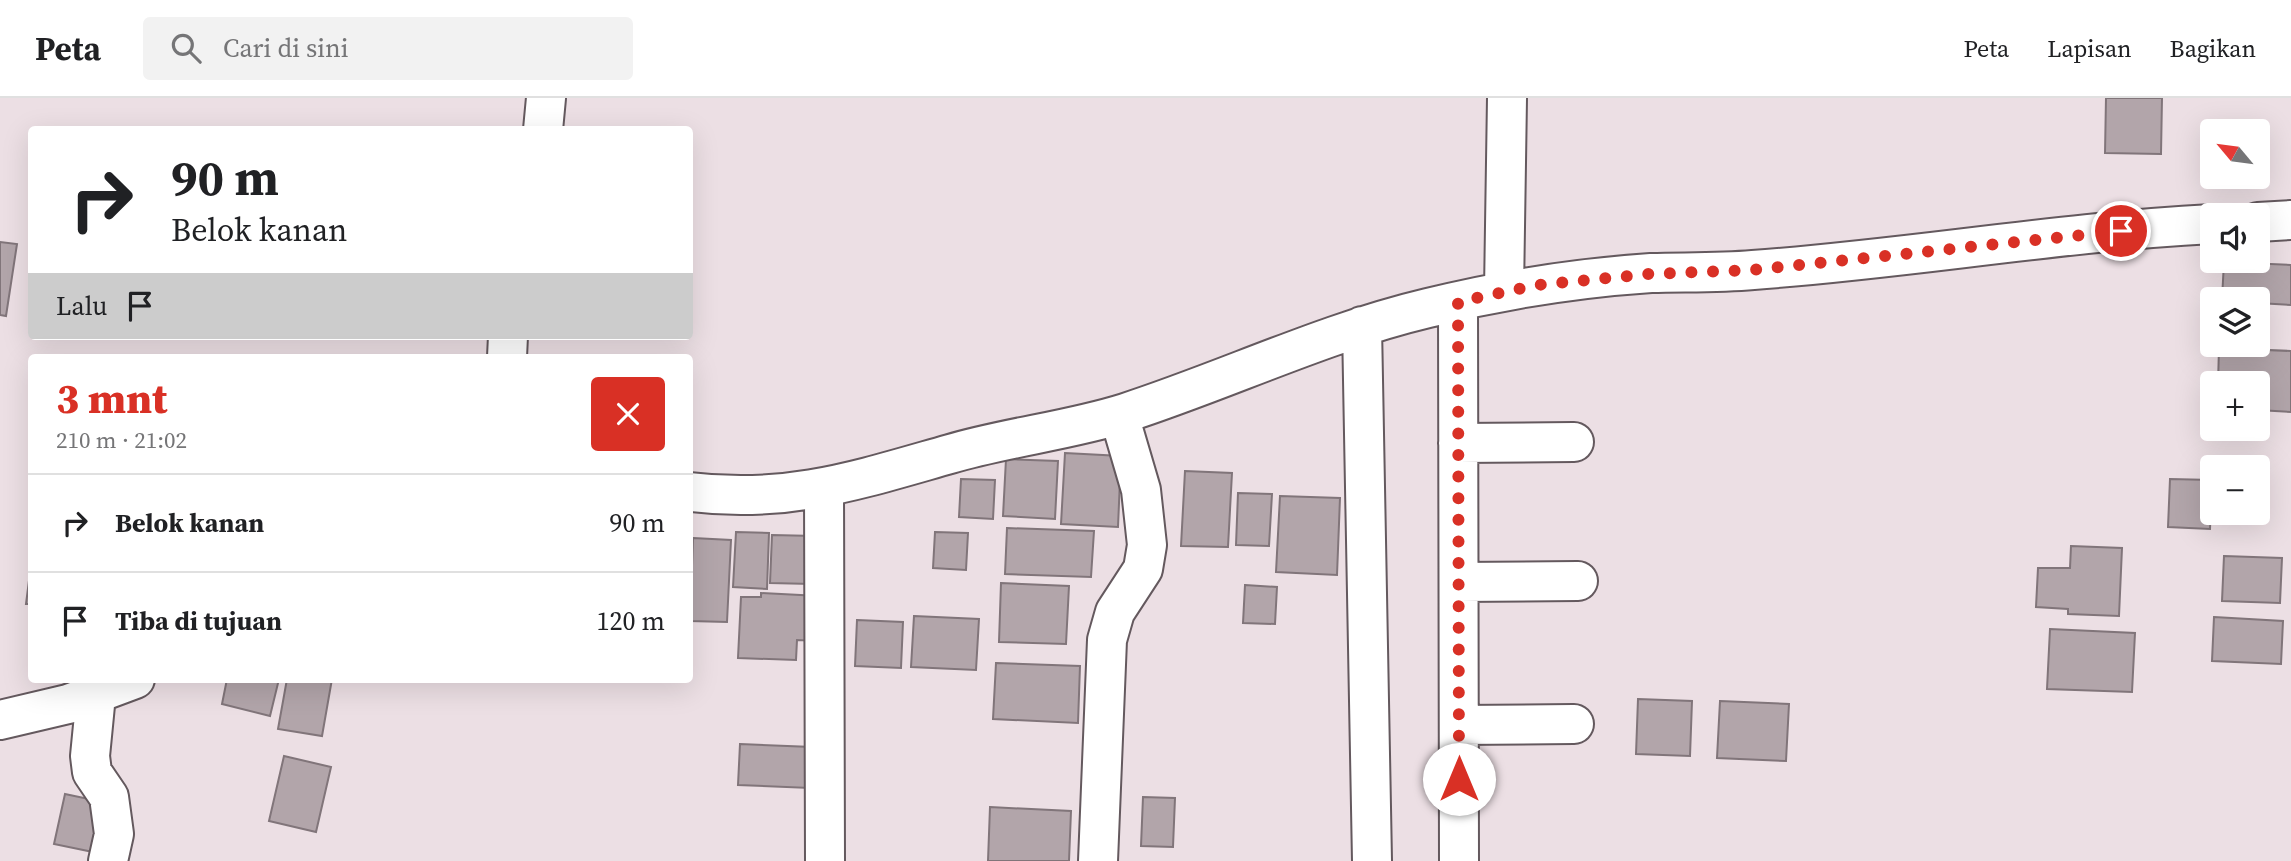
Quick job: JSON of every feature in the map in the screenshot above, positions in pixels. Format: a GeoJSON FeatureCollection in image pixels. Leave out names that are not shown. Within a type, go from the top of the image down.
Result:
{"type":"FeatureCollection","features":[{"type":"Feature","properties":{"kind":"street"},"geometry":{"type":"LineString","coordinates":[[542,126],[546,98]]}},
{"type":"Feature","properties":{"kind":"street"},"geometry":{"type":"LineString","coordinates":[[1504,291],[1507,98]]}},
{"type":"Feature","properties":{"kind":"street"},"geometry":{"type":"LineString","coordinates":[[2270,221],[2291,220]]}},
{"type":"Feature","properties":{"kind":"street"},"geometry":{"type":"LineString","coordinates":[[693,492],[752,495],[824,489],[885,475],[1002,440],[1119,415],[1362,326],[1537,285],[1649,274],[1752,270],[1975,249],[2059,236],[2200,225]]}},
{"type":"Feature","properties":{"kind":"street"},"geometry":{"type":"LineString","coordinates":[[1458,302],[1459,861]]}},
{"type":"Feature","properties":{"kind":"street"},"geometry":{"type":"LineString","coordinates":[[1362,326],[1372,861]]}},
{"type":"Feature","properties":{"kind":"street"},"geometry":{"type":"LineString","coordinates":[[1098,861],[1107,640],[1115,612],[1143,569],[1147,545],[1141,490],[1119,415]]}},
{"type":"Feature","properties":{"kind":"street"},"geometry":{"type":"LineString","coordinates":[[1458,443],[1574,442]]}},
{"type":"Feature","properties":{"kind":"street"},"geometry":{"type":"LineString","coordinates":[[824,489],[825,861]]}},
{"type":"Feature","properties":{"kind":"street"},"geometry":{"type":"LineString","coordinates":[[1459,582],[1578,581]]}},
{"type":"Feature","properties":{"kind":"street"},"geometry":{"type":"LineString","coordinates":[[0,720],[96,695],[125,683]]}},
{"type":"Feature","properties":{"kind":"street"},"geometry":{"type":"LineString","coordinates":[[96,695],[90,756],[92,772],[110,805],[114,834],[107,861]]}},
{"type":"Feature","properties":{"kind":"street"},"geometry":{"type":"LineString","coordinates":[[1459,725],[1574,724]]}},
{"type":"Feature","properties":{"kind":"building"},"geometry":{"type":"Polygon","coordinates":[[[2106,98],[2162,98],[2161,154],[2105,153],[2106,98]]]}},
{"type":"Feature","properties":{"kind":"building"},"geometry":{"type":"Polygon","coordinates":[[[0,242],[17,244],[6,316],[0,315],[0,242]]]}},
{"type":"Feature","properties":{"kind":"building"},"geometry":{"type":"Polygon","coordinates":[[[2270,264],[2291,265],[2291,305],[2270,304],[2270,287],[2223,287],[2223,273],[2270,273],[2270,264]]]}},
{"type":"Feature","properties":{"kind":"building"},"geometry":{"type":"Polygon","coordinates":[[[2270,350],[2291,351],[2291,412],[2270,411],[2270,371],[2218,371],[2219,357],[2270,357],[2270,350]]]}},
{"type":"Feature","properties":{"kind":"building"},"geometry":{"type":"Polygon","coordinates":[[[1065,453],[1121,456],[1118,527],[1061,524],[1065,453]]]}},
{"type":"Feature","properties":{"kind":"building"},"geometry":{"type":"Polygon","coordinates":[[[1006,459],[1058,461],[1055,519],[1003,516],[1006,459]]]}},
{"type":"Feature","properties":{"kind":"building"},"geometry":{"type":"Polygon","coordinates":[[[1185,471],[1232,473],[1228,547],[1181,546],[1185,471]]]}},
{"type":"Feature","properties":{"kind":"building"},"geometry":{"type":"Polygon","coordinates":[[[961,479],[995,480],[993,519],[959,517],[961,479]]]}},
{"type":"Feature","properties":{"kind":"building"},"geometry":{"type":"Polygon","coordinates":[[[2170,479],[2200,480],[2200,525],[2210,525],[2210,529],[2168,527],[2170,479]]]}},
{"type":"Feature","properties":{"kind":"building"},"geometry":{"type":"Polygon","coordinates":[[[1238,493],[1272,494],[1269,546],[1236,545],[1238,493]]]}},
{"type":"Feature","properties":{"kind":"building"},"geometry":{"type":"Polygon","coordinates":[[[1280,496],[1340,498],[1337,575],[1276,572],[1280,496]]]}},
{"type":"Feature","properties":{"kind":"building"},"geometry":{"type":"Polygon","coordinates":[[[1007,528],[1094,531],[1091,577],[1005,574],[1007,528]]]}},
{"type":"Feature","properties":{"kind":"building"},"geometry":{"type":"Polygon","coordinates":[[[736,532],[769,533],[767,589],[733,587],[736,532]]]}},
{"type":"Feature","properties":{"kind":"building"},"geometry":{"type":"Polygon","coordinates":[[[935,532],[968,533],[966,570],[933,568],[935,532]]]}},
{"type":"Feature","properties":{"kind":"building"},"geometry":{"type":"Polygon","coordinates":[[[772,535],[815,536],[812,584],[770,583],[772,535]]]}},
{"type":"Feature","properties":{"kind":"building"},"geometry":{"type":"Polygon","coordinates":[[[693,538],[731,540],[727,622],[693,621],[693,538]]]}},
{"type":"Feature","properties":{"kind":"building"},"geometry":{"type":"Polygon","coordinates":[[[2071,546],[2122,548],[2119,616],[2068,614],[2068,609],[2036,607],[2038,568],[2070,568],[2071,546]]]}},
{"type":"Feature","properties":{"kind":"building"},"geometry":{"type":"Polygon","coordinates":[[[2224,556],[2282,558],[2280,603],[2222,601],[2224,556]]]}},
{"type":"Feature","properties":{"kind":"building"},"geometry":{"type":"Polygon","coordinates":[[[1001,583],[1069,586],[1066,644],[999,642],[1001,583]]]}},
{"type":"Feature","properties":{"kind":"building"},"geometry":{"type":"Polygon","coordinates":[[[1245,585],[1277,587],[1275,624],[1243,623],[1245,585]]]}},
{"type":"Feature","properties":{"kind":"building"},"geometry":{"type":"Polygon","coordinates":[[[761,593],[819,596],[817,641],[797,640],[796,660],[738,658],[741,597],[761,597],[761,593]]]}},
{"type":"Feature","properties":{"kind":"building"},"geometry":{"type":"Polygon","coordinates":[[[914,616],[979,619],[976,670],[911,667],[914,616]]]}},
{"type":"Feature","properties":{"kind":"building"},"geometry":{"type":"Polygon","coordinates":[[[2214,617],[2283,621],[2281,664],[2212,661],[2214,617]]]}},
{"type":"Feature","properties":{"kind":"building"},"geometry":{"type":"Polygon","coordinates":[[[857,620],[903,622],[901,668],[855,666],[857,620]]]}},
{"type":"Feature","properties":{"kind":"building"},"geometry":{"type":"Polygon","coordinates":[[[2050,629],[2135,633],[2132,692],[2047,689],[2050,629]]]}},
{"type":"Feature","properties":{"kind":"building"},"geometry":{"type":"Polygon","coordinates":[[[996,663],[1080,666],[1078,723],[993,719],[996,663]]]}},
{"type":"Feature","properties":{"kind":"building"},"geometry":{"type":"Polygon","coordinates":[[[226,683],[278,683],[270,716],[222,704],[226,683]]]}},
{"type":"Feature","properties":{"kind":"building"},"geometry":{"type":"Polygon","coordinates":[[[286,683],[331,683],[322,736],[278,729],[286,683]]]}},
{"type":"Feature","properties":{"kind":"building"},"geometry":{"type":"Polygon","coordinates":[[[1638,699],[1692,701],[1690,756],[1636,754],[1638,699]]]}},
{"type":"Feature","properties":{"kind":"building"},"geometry":{"type":"Polygon","coordinates":[[[1720,701],[1789,704],[1786,761],[1717,758],[1720,701]]]}},
{"type":"Feature","properties":{"kind":"building"},"geometry":{"type":"Polygon","coordinates":[[[740,744],[812,747],[810,788],[738,785],[740,744]]]}},
{"type":"Feature","properties":{"kind":"building"},"geometry":{"type":"Polygon","coordinates":[[[284,756],[331,767],[316,832],[269,821],[284,756]]]}},
{"type":"Feature","properties":{"kind":"building"},"geometry":{"type":"Polygon","coordinates":[[[65,794],[103,802],[93,852],[54,844],[65,794]]]}},
{"type":"Feature","properties":{"kind":"building"},"geometry":{"type":"Polygon","coordinates":[[[1143,797],[1175,798],[1173,847],[1141,846],[1143,797]]]}},
{"type":"Feature","properties":{"kind":"building"},"geometry":{"type":"Polygon","coordinates":[[[990,807],[1071,811],[1069,861],[988,861],[990,807]]]}},
{"type":"Feature","properties":{"kind":"route"},"geometry":{"type":"LineString","coordinates":[[1459,779],[1458,302],[1537,285],[1649,274],[1752,270],[1975,249],[2059,236],[2121,231]]}}]}
